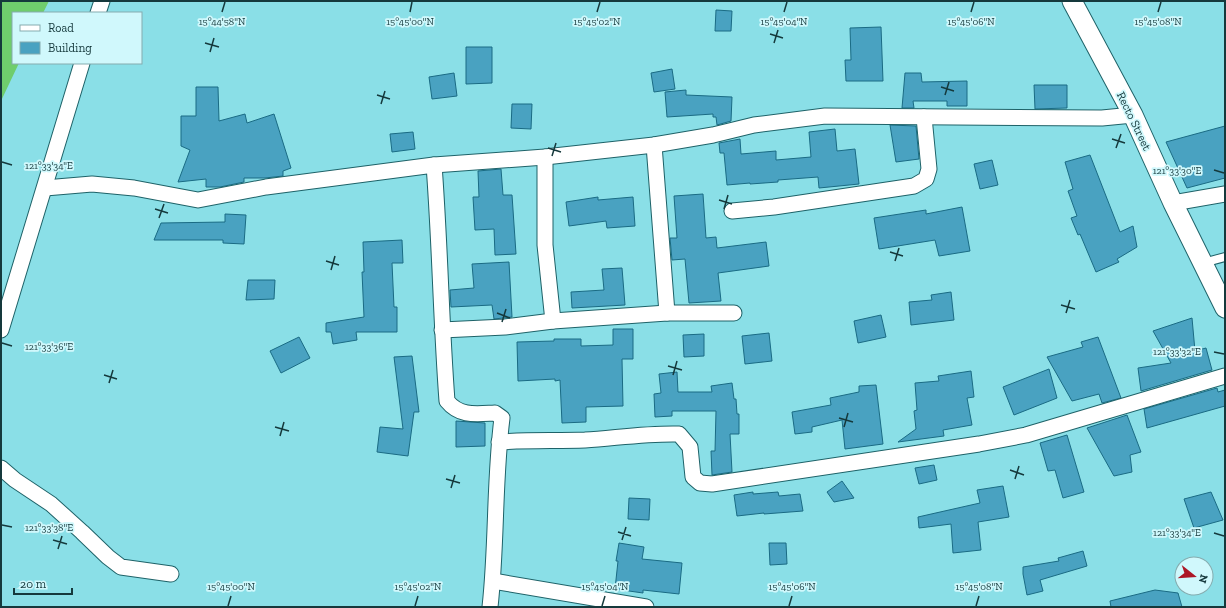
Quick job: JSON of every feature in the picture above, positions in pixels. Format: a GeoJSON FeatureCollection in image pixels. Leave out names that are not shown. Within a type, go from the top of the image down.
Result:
{"type":"FeatureCollection","features":[{"type":"Feature","properties":{"kind":"street"},"geometry":{"type":"LineString","coordinates":[[98,12],[102,1]]}},
{"type":"Feature","properties":{"kind":"street","name":"Recto Street"},"geometry":{"type":"LineString","coordinates":[[1072,1],[1132,115],[1173,203],[1225,308]]}},
{"type":"Feature","properties":{"kind":"street"},"geometry":{"type":"LineString","coordinates":[[1,330],[82,64]]}},
{"type":"Feature","properties":{"kind":"street"},"geometry":{"type":"LineString","coordinates":[[45,188],[92,184],[134,188],[198,200],[266,187],[434,165],[545,157],[654,145],[713,135],[754,125],[825,116],[1102,118],[1132,115]]}},
{"type":"Feature","properties":{"kind":"street"},"geometry":{"type":"LineString","coordinates":[[732,211],[774,207],[914,186],[926,179],[929,169],[924,117]]}},
{"type":"Feature","properties":{"kind":"street"},"geometry":{"type":"LineString","coordinates":[[654,145],[667,313]]}},
{"type":"Feature","properties":{"kind":"street"},"geometry":{"type":"LineString","coordinates":[[545,157],[545,245],[553,321]]}},
{"type":"Feature","properties":{"kind":"street"},"geometry":{"type":"LineString","coordinates":[[434,165],[447,401],[453,408],[463,412],[474,414],[495,413],[502,418],[499,442],[493,581],[490,607]]}},
{"type":"Feature","properties":{"kind":"street"},"geometry":{"type":"LineString","coordinates":[[1173,203],[1225,194]]}},
{"type":"Feature","properties":{"kind":"street"},"geometry":{"type":"LineString","coordinates":[[442,330],[506,327],[553,321],[667,313],[734,313]]}},
{"type":"Feature","properties":{"kind":"street"},"geometry":{"type":"LineString","coordinates":[[499,442],[623,438],[658,433],[679,434],[690,447],[693,477],[700,483],[712,484],[979,444],[1026,435],[1225,376]]}},
{"type":"Feature","properties":{"kind":"street"},"geometry":{"type":"LineString","coordinates":[[1,468],[15,480],[51,504],[120,567],[171,574]]}},
{"type":"Feature","properties":{"kind":"street"},"geometry":{"type":"LineString","coordinates":[[493,581],[646,607]]}},
{"type":"Feature","properties":{"kind":"lane"},"geometry":{"type":"LineString","coordinates":[[1203,264],[1225,256]]}},
{"type":"Feature","properties":{"kind":"shaded area"},"geometry":{"type":"Polygon","coordinates":[[[1,1],[49,1],[44,12],[12,12],[12,64],[19,64],[1,101],[1,1]]]}},
{"type":"Feature","properties":{"kind":"building"},"geometry":{"type":"Polygon","coordinates":[[[716,10],[732,11],[731,31],[715,31],[716,10]]]}},
{"type":"Feature","properties":{"kind":"building"},"geometry":{"type":"Polygon","coordinates":[[[881,27],[883,81],[846,81],[845,60],[851,60],[850,28],[881,27]]]}},
{"type":"Feature","properties":{"kind":"building"},"geometry":{"type":"Polygon","coordinates":[[[466,47],[492,47],[492,83],[466,84],[466,47]]]}},
{"type":"Feature","properties":{"kind":"building"},"geometry":{"type":"Polygon","coordinates":[[[672,69],[675,89],[654,92],[651,73],[672,69]]]}},
{"type":"Feature","properties":{"kind":"building"},"geometry":{"type":"Polygon","coordinates":[[[454,73],[457,96],[432,99],[429,77],[454,73]]]}},
{"type":"Feature","properties":{"kind":"building"},"geometry":{"type":"Polygon","coordinates":[[[905,73],[921,73],[922,82],[967,81],[967,106],[947,106],[947,101],[913,101],[914,108],[902,108],[905,73]]]}},
{"type":"Feature","properties":{"kind":"building"},"geometry":{"type":"Polygon","coordinates":[[[1034,85],[1067,85],[1067,108],[1035,109],[1034,85]]]}},
{"type":"Feature","properties":{"kind":"building"},"geometry":{"type":"Polygon","coordinates":[[[196,87],[218,87],[219,121],[245,114],[247,123],[274,114],[291,168],[283,171],[283,176],[244,178],[244,182],[220,187],[206,187],[206,179],[178,182],[190,150],[181,146],[181,116],[196,116],[196,87]]]}},
{"type":"Feature","properties":{"kind":"building"},"geometry":{"type":"Polygon","coordinates":[[[686,90],[686,95],[732,97],[731,121],[717,125],[716,117],[713,117],[713,114],[667,117],[665,92],[686,90]]]}},
{"type":"Feature","properties":{"kind":"building"},"geometry":{"type":"Polygon","coordinates":[[[512,104],[532,104],[531,129],[511,128],[512,104]]]}},
{"type":"Feature","properties":{"kind":"building"},"geometry":{"type":"Polygon","coordinates":[[[890,125],[916,126],[919,159],[896,162],[890,125]]]}},
{"type":"Feature","properties":{"kind":"building"},"geometry":{"type":"Polygon","coordinates":[[[1225,126],[1225,178],[1187,188],[1166,142],[1225,126]]]}},
{"type":"Feature","properties":{"kind":"building"},"geometry":{"type":"Polygon","coordinates":[[[835,129],[837,151],[855,149],[859,184],[819,188],[818,177],[778,180],[778,182],[727,185],[724,153],[720,153],[719,143],[740,139],[741,154],[776,151],[776,160],[811,157],[809,132],[835,129]]]}},
{"type":"Feature","properties":{"kind":"building"},"geometry":{"type":"Polygon","coordinates":[[[413,132],[415,149],[392,152],[390,134],[413,132]]]}},
{"type":"Feature","properties":{"kind":"building"},"geometry":{"type":"Polygon","coordinates":[[[1090,155],[1120,232],[1133,226],[1137,247],[1117,259],[1119,262],[1096,272],[1080,234],[1078,235],[1071,218],[1077,216],[1068,191],[1073,189],[1065,162],[1090,155]]]}},
{"type":"Feature","properties":{"kind":"building"},"geometry":{"type":"Polygon","coordinates":[[[992,160],[998,185],[980,189],[974,164],[992,160]]]}},
{"type":"Feature","properties":{"kind":"building"},"geometry":{"type":"Polygon","coordinates":[[[501,169],[503,195],[512,195],[516,254],[495,255],[494,229],[475,230],[473,197],[479,197],[478,171],[501,169]]]}},
{"type":"Feature","properties":{"kind":"building"},"geometry":{"type":"Polygon","coordinates":[[[703,194],[706,238],[716,237],[717,248],[766,242],[769,266],[718,273],[721,301],[689,303],[685,259],[672,260],[670,238],[677,238],[674,196],[703,194]]]}},
{"type":"Feature","properties":{"kind":"building"},"geometry":{"type":"Polygon","coordinates":[[[598,197],[598,200],[633,197],[635,226],[607,228],[606,221],[569,226],[566,202],[598,197]]]}},
{"type":"Feature","properties":{"kind":"building"},"geometry":{"type":"Polygon","coordinates":[[[962,207],[970,251],[939,256],[935,240],[879,249],[874,218],[926,210],[926,214],[962,207]]]}},
{"type":"Feature","properties":{"kind":"building"},"geometry":{"type":"Polygon","coordinates":[[[225,214],[246,215],[244,244],[223,243],[223,240],[154,240],[161,223],[225,222],[225,214]]]}},
{"type":"Feature","properties":{"kind":"building"},"geometry":{"type":"Polygon","coordinates":[[[402,240],[403,263],[392,263],[394,307],[397,307],[397,332],[356,332],[357,340],[333,344],[331,332],[326,332],[326,323],[364,317],[362,272],[364,272],[363,242],[402,240]]]}},
{"type":"Feature","properties":{"kind":"building"},"geometry":{"type":"Polygon","coordinates":[[[509,262],[512,317],[494,319],[492,305],[451,307],[450,290],[474,288],[472,264],[509,262]]]}},
{"type":"Feature","properties":{"kind":"building"},"geometry":{"type":"Polygon","coordinates":[[[622,268],[625,305],[572,308],[571,292],[604,290],[602,269],[622,268]]]}},
{"type":"Feature","properties":{"kind":"building"},"geometry":{"type":"Polygon","coordinates":[[[248,280],[275,280],[274,299],[246,300],[248,280]]]}},
{"type":"Feature","properties":{"kind":"building"},"geometry":{"type":"Polygon","coordinates":[[[951,292],[954,320],[911,325],[909,302],[932,300],[931,295],[951,292]]]}},
{"type":"Feature","properties":{"kind":"building"},"geometry":{"type":"Polygon","coordinates":[[[881,315],[886,337],[858,343],[854,321],[881,315]]]}},
{"type":"Feature","properties":{"kind":"building"},"geometry":{"type":"Polygon","coordinates":[[[1192,318],[1195,351],[1206,348],[1212,370],[1141,391],[1138,368],[1171,363],[1153,331],[1192,318]]]}},
{"type":"Feature","properties":{"kind":"building"},"geometry":{"type":"Polygon","coordinates":[[[613,329],[633,329],[633,359],[622,359],[623,406],[586,407],[586,422],[562,423],[560,380],[518,381],[517,342],[554,341],[554,339],[581,339],[581,346],[613,345],[613,329]]]}},
{"type":"Feature","properties":{"kind":"building"},"geometry":{"type":"Polygon","coordinates":[[[769,333],[772,361],[745,364],[742,336],[769,333]]]}},
{"type":"Feature","properties":{"kind":"building"},"geometry":{"type":"Polygon","coordinates":[[[704,334],[704,356],[684,357],[683,335],[704,334]]]}},
{"type":"Feature","properties":{"kind":"building"},"geometry":{"type":"Polygon","coordinates":[[[299,337],[310,358],[281,373],[270,351],[299,337]]]}},
{"type":"Feature","properties":{"kind":"building"},"geometry":{"type":"Polygon","coordinates":[[[1098,337],[1121,398],[1102,403],[1099,394],[1072,401],[1047,357],[1083,347],[1081,342],[1098,337]]]}},
{"type":"Feature","properties":{"kind":"building"},"geometry":{"type":"Polygon","coordinates":[[[412,356],[419,412],[414,412],[408,456],[377,452],[380,427],[403,429],[394,357],[412,356]]]}},
{"type":"Feature","properties":{"kind":"building"},"geometry":{"type":"Polygon","coordinates":[[[1049,369],[1057,398],[1014,415],[1003,387],[1049,369]]]}},
{"type":"Feature","properties":{"kind":"building"},"geometry":{"type":"Polygon","coordinates":[[[971,371],[974,397],[967,398],[972,425],[943,430],[944,436],[898,442],[916,429],[914,411],[917,410],[915,383],[939,381],[938,376],[971,371]]]}},
{"type":"Feature","properties":{"kind":"building"},"geometry":{"type":"Polygon","coordinates":[[[677,372],[678,392],[712,392],[711,386],[732,383],[734,399],[736,399],[737,414],[739,414],[739,434],[730,434],[732,472],[712,475],[711,451],[715,451],[716,411],[672,411],[672,416],[655,417],[654,394],[661,393],[659,374],[677,372]]]}},
{"type":"Feature","properties":{"kind":"building"},"geometry":{"type":"Polygon","coordinates":[[[876,385],[883,444],[845,449],[842,420],[812,427],[812,432],[795,434],[792,412],[831,405],[830,398],[859,392],[859,386],[876,385]]]}},
{"type":"Feature","properties":{"kind":"building"},"geometry":{"type":"Polygon","coordinates":[[[1217,388],[1218,392],[1225,390],[1225,406],[1147,428],[1144,409],[1217,388]]]}},
{"type":"Feature","properties":{"kind":"building"},"geometry":{"type":"Polygon","coordinates":[[[1127,415],[1141,452],[1130,455],[1132,472],[1114,476],[1087,428],[1127,415]]]}},
{"type":"Feature","properties":{"kind":"building"},"geometry":{"type":"Polygon","coordinates":[[[456,421],[485,423],[485,446],[456,447],[456,421]]]}},
{"type":"Feature","properties":{"kind":"building"},"geometry":{"type":"Polygon","coordinates":[[[1067,435],[1084,492],[1063,498],[1055,470],[1048,471],[1040,443],[1067,435]]]}},
{"type":"Feature","properties":{"kind":"building"},"geometry":{"type":"Polygon","coordinates":[[[934,465],[937,480],[919,484],[915,468],[934,465]]]}},
{"type":"Feature","properties":{"kind":"building"},"geometry":{"type":"Polygon","coordinates":[[[842,481],[854,498],[834,502],[827,492],[842,481]]]}},
{"type":"Feature","properties":{"kind":"building"},"geometry":{"type":"Polygon","coordinates":[[[1003,486],[1009,517],[978,522],[981,550],[953,553],[951,524],[919,528],[918,517],[980,503],[977,490],[1003,486]]]}},
{"type":"Feature","properties":{"kind":"building"},"geometry":{"type":"Polygon","coordinates":[[[753,492],[753,494],[778,492],[779,496],[800,494],[803,511],[737,516],[734,495],[753,492]]]}},
{"type":"Feature","properties":{"kind":"building"},"geometry":{"type":"Polygon","coordinates":[[[1211,492],[1223,520],[1194,528],[1184,499],[1211,492]]]}},
{"type":"Feature","properties":{"kind":"building"},"geometry":{"type":"Polygon","coordinates":[[[629,498],[650,499],[649,520],[628,519],[629,498]]]}},
{"type":"Feature","properties":{"kind":"building"},"geometry":{"type":"Polygon","coordinates":[[[619,543],[644,547],[642,559],[682,563],[679,594],[643,590],[643,593],[615,589],[618,561],[616,561],[619,543]]]}},
{"type":"Feature","properties":{"kind":"building"},"geometry":{"type":"Polygon","coordinates":[[[769,543],[786,543],[787,564],[770,565],[769,543]]]}},
{"type":"Feature","properties":{"kind":"building"},"geometry":{"type":"Polygon","coordinates":[[[1083,551],[1087,566],[1040,580],[1043,591],[1027,595],[1023,567],[1059,561],[1058,558],[1083,551]]]}},
{"type":"Feature","properties":{"kind":"building"},"geometry":{"type":"Polygon","coordinates":[[[1155,590],[1174,592],[1174,596],[1179,596],[1182,607],[1111,607],[1110,601],[1155,590]]]}}]}
